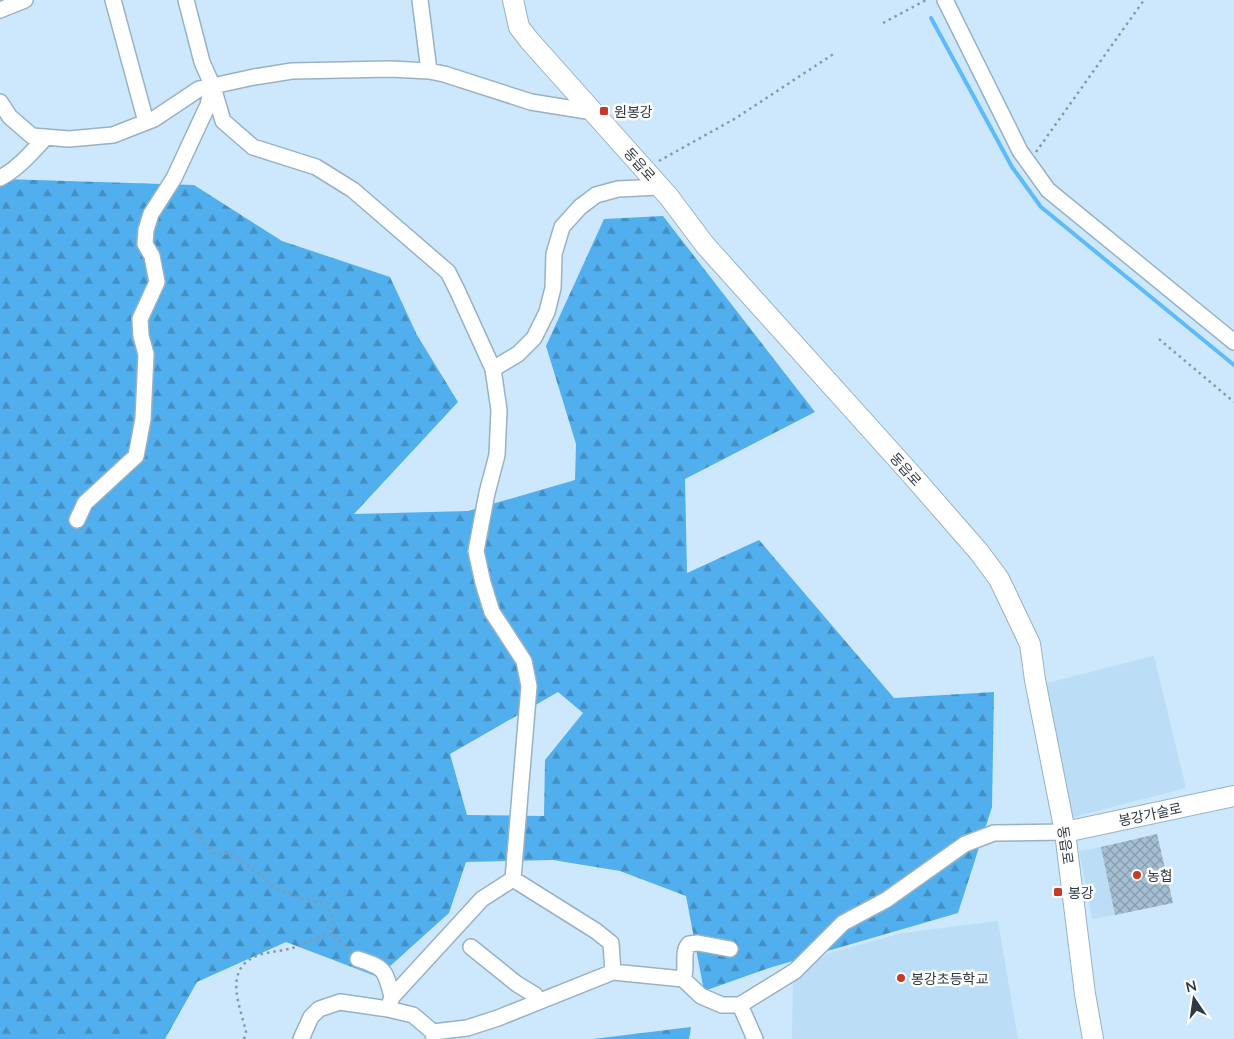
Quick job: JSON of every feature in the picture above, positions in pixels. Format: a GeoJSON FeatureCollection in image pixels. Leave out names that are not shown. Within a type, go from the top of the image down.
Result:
{"type":"FeatureCollection","features":[{"type":"Feature","properties":{"kind":"main road","name":"동읍로"},"geometry":{"type":"LineString","coordinates":[[513,0],[519,27],[660,187],[705,245],[911,474],[979,552],[999,579],[1030,644],[1065,832],[1092,1039]]}},
{"type":"Feature","properties":{"kind":"main road","name":"봉강가술로"},"geometry":{"type":"LineString","coordinates":[[1065,832],[1234,796]]}},
{"type":"Feature","properties":{"kind":"street"},"geometry":{"type":"LineString","coordinates":[[0,10],[23,0]]}},
{"type":"Feature","properties":{"kind":"street"},"geometry":{"type":"LineString","coordinates":[[113,0],[146,122]]}},
{"type":"Feature","properties":{"kind":"street"},"geometry":{"type":"LineString","coordinates":[[186,0],[202,62],[213,86],[223,121],[253,147],[316,167],[346,186],[448,272],[458,290],[493,370],[499,410],[497,455],[487,493],[476,551],[492,612],[524,661],[529,686],[513,879]]}},
{"type":"Feature","properties":{"kind":"street"},"geometry":{"type":"LineString","coordinates":[[420,0],[429,71]]}},
{"type":"Feature","properties":{"kind":"street"},"geometry":{"type":"LineString","coordinates":[[945,0],[1020,151],[1048,190],[1234,342]]}},
{"type":"Feature","properties":{"kind":"street"},"geometry":{"type":"LineString","coordinates":[[0,102],[10,116],[32,136],[69,139],[113,134],[146,122],[199,88],[292,71],[382,69],[429,71],[444,74],[531,102],[593,112]]}},
{"type":"Feature","properties":{"kind":"street"},"geometry":{"type":"LineString","coordinates":[[77,520],[85,503],[136,456],[143,419],[146,354],[141,336],[140,319],[157,282],[152,256],[145,244],[146,230],[151,214],[174,178],[208,105],[213,86]]}},
{"type":"Feature","properties":{"kind":"street"},"geometry":{"type":"LineString","coordinates":[[0,178],[8,174],[24,160],[46,137]]}},
{"type":"Feature","properties":{"kind":"street"},"geometry":{"type":"LineString","coordinates":[[493,370],[518,354],[534,338],[547,312],[553,288],[554,254],[562,227],[580,207],[596,195],[618,189],[660,187]]}},
{"type":"Feature","properties":{"kind":"street"},"geometry":{"type":"LineString","coordinates":[[301,1039],[311,1017],[319,1009],[340,1002],[390,1003],[413,1016],[434,1035],[467,1028],[498,1018],[613,972],[683,979],[701,996],[722,1005],[740,1005],[795,971],[843,923],[886,900],[965,844],[994,834],[1065,832]]}},
{"type":"Feature","properties":{"kind":"street"},"geometry":{"type":"LineString","coordinates":[[513,879],[596,931],[610,943],[613,972]]}},
{"type":"Feature","properties":{"kind":"street"},"geometry":{"type":"LineString","coordinates":[[390,1003],[482,899],[513,879]]}},
{"type":"Feature","properties":{"kind":"street"},"geometry":{"type":"LineString","coordinates":[[683,979],[686,973],[685,951],[690,944],[698,943],[730,949]]}},
{"type":"Feature","properties":{"kind":"street"},"geometry":{"type":"LineString","coordinates":[[471,947],[517,984],[535,995],[540,1001]]}},
{"type":"Feature","properties":{"kind":"street"},"geometry":{"type":"LineString","coordinates":[[358,959],[376,964],[381,968],[388,980],[390,1003]]}},
{"type":"Feature","properties":{"kind":"street"},"geometry":{"type":"LineString","coordinates":[[740,1005],[755,1039]]}},
{"type":"Feature","properties":{"kind":"path"},"geometry":{"type":"LineString","coordinates":[[883,23],[926,0]]}},
{"type":"Feature","properties":{"kind":"path"},"geometry":{"type":"LineString","coordinates":[[1026,160],[1036,151],[1144,0]]}},
{"type":"Feature","properties":{"kind":"path"},"geometry":{"type":"LineString","coordinates":[[644,169],[736,118],[835,54]]}},
{"type":"Feature","properties":{"kind":"path"},"geometry":{"type":"LineString","coordinates":[[1158,339],[1234,402]]}},
{"type":"Feature","properties":{"kind":"path"},"geometry":{"type":"LineString","coordinates":[[191,828],[215,854],[230,853],[264,877],[270,885],[300,898],[328,904],[333,922],[333,934],[358,959]]}},
{"type":"Feature","properties":{"kind":"path"},"geometry":{"type":"LineString","coordinates":[[244,1039],[246,1032],[235,982],[240,967],[259,955],[288,949],[327,934],[333,934]]}},
{"type":"Feature","properties":{"kind":"shaded area"},"geometry":{"type":"Polygon","coordinates":[[[1154,656],[1186,788],[1070,818],[1039,685],[1154,656]]]}},
{"type":"Feature","properties":{"kind":"shaded area"},"geometry":{"type":"Polygon","coordinates":[[[1101,847],[1115,915],[1092,919],[1079,851],[1101,847]]]}},
{"type":"Feature","properties":{"kind":"shaded area","name":"봉강초등학교"},"geometry":{"type":"Polygon","coordinates":[[[998,921],[1018,1039],[792,1039],[793,981],[795,975],[827,954],[902,933],[998,921]]]}},
{"type":"Feature","properties":{"kind":"green space"},"geometry":{"type":"Polygon","coordinates":[[[0,178],[194,185],[282,241],[390,277],[417,335],[458,402],[354,514],[468,511],[575,480],[576,444],[546,346],[604,219],[663,216],[815,412],[685,479],[687,573],[759,540],[894,698],[994,692],[992,807],[958,913],[769,968],[704,991],[686,896],[620,871],[553,860],[466,862],[449,913],[378,977],[286,942],[197,982],[165,1039],[0,1039],[0,178]],[[558,692],[450,754],[467,815],[544,816],[545,760],[583,713],[558,692]]]}},
{"type":"Feature","properties":{"kind":"green space"},"geometry":{"type":"Polygon","coordinates":[[[691,1027],[689,1039],[593,1039],[691,1027]]]}},
{"type":"Feature","properties":{"kind":"building","name":"농협"},"geometry":{"type":"Polygon","coordinates":[[[1157,834],[1173,903],[1115,915],[1101,847],[1157,834]]]}},
{"type":"Feature","properties":{"kind":"waterway"},"geometry":{"type":"LineString","coordinates":[[931,18],[1012,167],[1041,207],[1234,365]]}},
{"type":"Feature","properties":{"kind":"place","name":"원봉강"},"geometry":{"type":"Point","coordinates":[604,111]}},
{"type":"Feature","properties":{"kind":"place","name":"농협"},"geometry":{"type":"Point","coordinates":[1137,875]}},
{"type":"Feature","properties":{"kind":"place","name":"봉강"},"geometry":{"type":"Point","coordinates":[1058,892]}},
{"type":"Feature","properties":{"kind":"place","name":"봉강초등학교"},"geometry":{"type":"Point","coordinates":[901,978]}}]}
